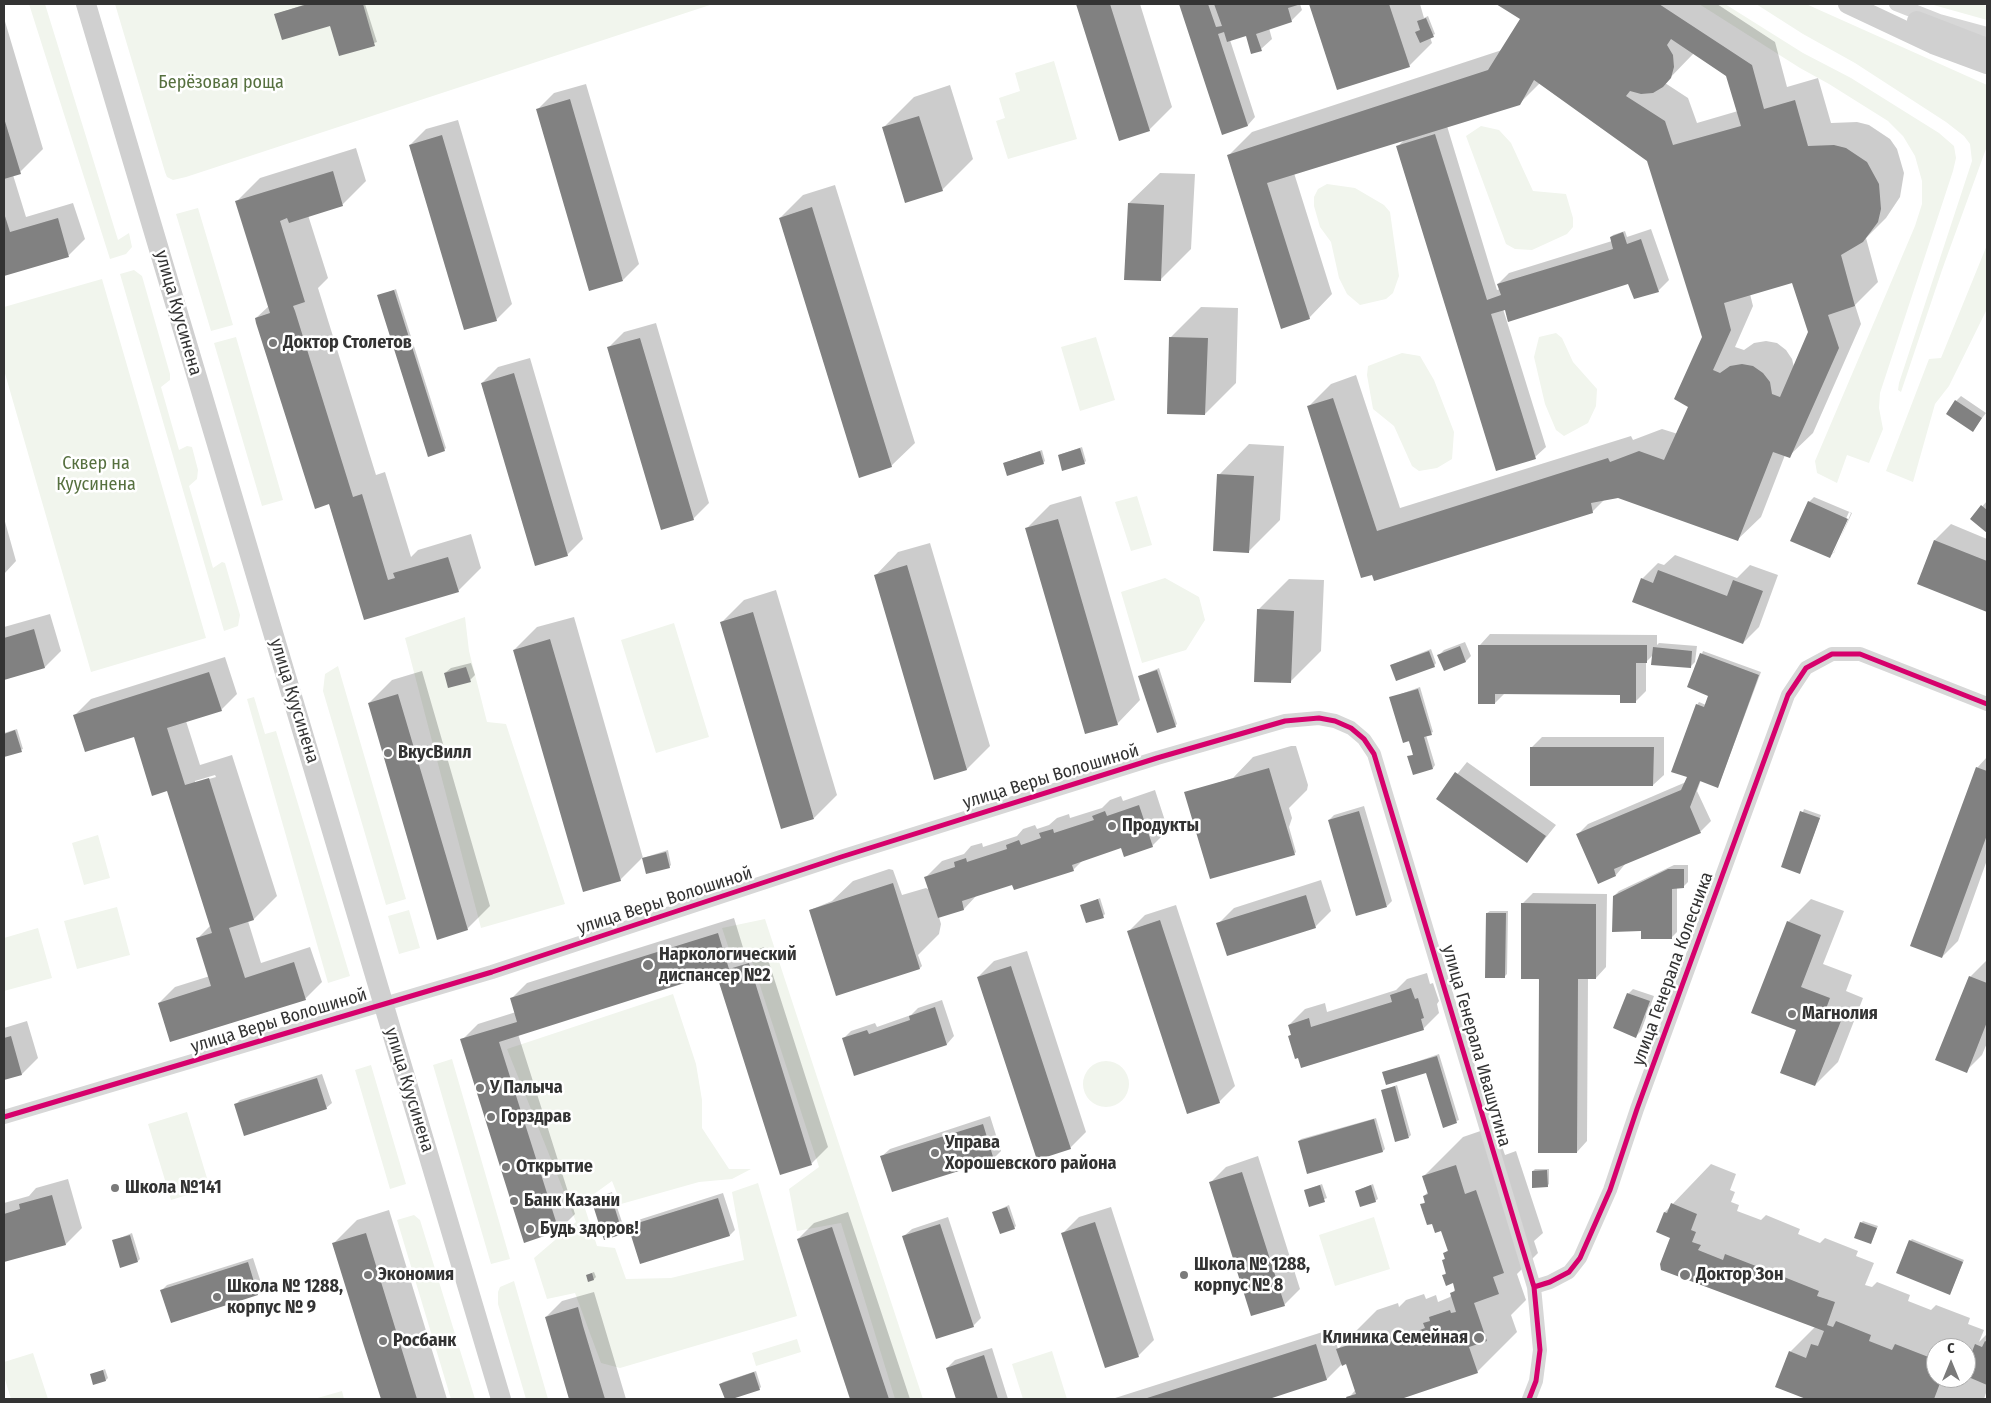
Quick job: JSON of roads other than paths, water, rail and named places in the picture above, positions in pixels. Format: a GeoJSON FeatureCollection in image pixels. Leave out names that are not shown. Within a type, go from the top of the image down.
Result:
{"type":"FeatureCollection","features":[{"type":"Feature","properties":{"kind":"main road","name":"улица Куусинена"},"geometry":{"type":"LineString","coordinates":[[86,4],[501,1399]]}},
{"type":"Feature","properties":{"kind":"main road"},"geometry":{"type":"LineString","coordinates":[[1848,4],[1932,44],[1987,64]]}},
{"type":"Feature","properties":{"kind":"main road"},"geometry":{"type":"LineString","coordinates":[[1880,4],[1937,31],[1987,48]]}},
{"type":"Feature","properties":{"kind":"street"},"geometry":{"type":"LineString","coordinates":[[1896,4],[1939,21],[1987,34]]}},
{"type":"Feature","properties":{"kind":"street","name":"улица Генерала Колесника"},"geometry":{"type":"LineString","coordinates":[[1534,1287],[1550,1282],[1569,1272],[1580,1258],[1610,1190],[1637,1109],[1788,695],[1806,668],[1832,654],[1860,654],[1987,704]]}},
{"type":"Feature","properties":{"kind":"street","name":"улица Веры Волошиной"},"geometry":{"type":"LineString","coordinates":[[4,1117],[492,972],[841,857],[1166,756],[1284,721],[1319,718],[1335,721]]}},
{"type":"Feature","properties":{"kind":"street","name":"улица Генерала Ивашутина"},"geometry":{"type":"LineString","coordinates":[[1335,721],[1351,728],[1364,739],[1374,754],[1534,1287],[1540,1350],[1536,1381],[1529,1399]]}},
{"type":"Feature","properties":{"kind":"place","name":"Доктор Столетов"},"geometry":{"type":"Point","coordinates":[273,343]}},
{"type":"Feature","properties":{"kind":"place","name":"ВкусВилл"},"geometry":{"type":"Point","coordinates":[388,753]}},
{"type":"Feature","properties":{"kind":"place","name":"Продукты"},"geometry":{"type":"Point","coordinates":[1112,826]}},
{"type":"Feature","properties":{"kind":"place","name":"Наркологический диспансер №2"},"geometry":{"type":"Point","coordinates":[648,965]}},
{"type":"Feature","properties":{"kind":"place","name":"Магнолия"},"geometry":{"type":"Point","coordinates":[1792,1014]}},
{"type":"Feature","properties":{"kind":"place","name":"У Палыча"},"geometry":{"type":"Point","coordinates":[480,1088]}},
{"type":"Feature","properties":{"kind":"place","name":"Горздрав"},"geometry":{"type":"Point","coordinates":[491,1117]}},
{"type":"Feature","properties":{"kind":"place","name":"Управа Хорошевского района"},"geometry":{"type":"Point","coordinates":[935,1153]}},
{"type":"Feature","properties":{"kind":"place","name":"Открытие"},"geometry":{"type":"Point","coordinates":[506,1167]}},
{"type":"Feature","properties":{"kind":"place","name":"Школа №141"},"geometry":{"type":"Point","coordinates":[115,1188]}},
{"type":"Feature","properties":{"kind":"place","name":"Банк Казани"},"geometry":{"type":"Point","coordinates":[514,1201]}},
{"type":"Feature","properties":{"kind":"place","name":"Будь здоров!"},"geometry":{"type":"Point","coordinates":[530,1229]}},
{"type":"Feature","properties":{"kind":"place","name":"Экономия"},"geometry":{"type":"Point","coordinates":[368,1275]}},
{"type":"Feature","properties":{"kind":"place","name":"Школа № 1288, корпус № 8"},"geometry":{"type":"Point","coordinates":[1184,1275]}},
{"type":"Feature","properties":{"kind":"place","name":"Доктор Зон"},"geometry":{"type":"Point","coordinates":[1685,1275]}},
{"type":"Feature","properties":{"kind":"place","name":"Школа № 1288, корпус № 9"},"geometry":{"type":"Point","coordinates":[217,1297]}},
{"type":"Feature","properties":{"kind":"place","name":"Клиника Семейная"},"geometry":{"type":"Point","coordinates":[1479,1338]}},
{"type":"Feature","properties":{"kind":"place","name":"Росбанк"},"geometry":{"type":"Point","coordinates":[383,1341]}},
{"type":"Feature","properties":{"kind":"park label","name":"Берёзовая роща"},"geometry":{"type":"Point","coordinates":[221,83]}},
{"type":"Feature","properties":{"kind":"park label","name":"Сквер на Куусинена"},"geometry":{"type":"Point","coordinates":[96,474]}}]}
